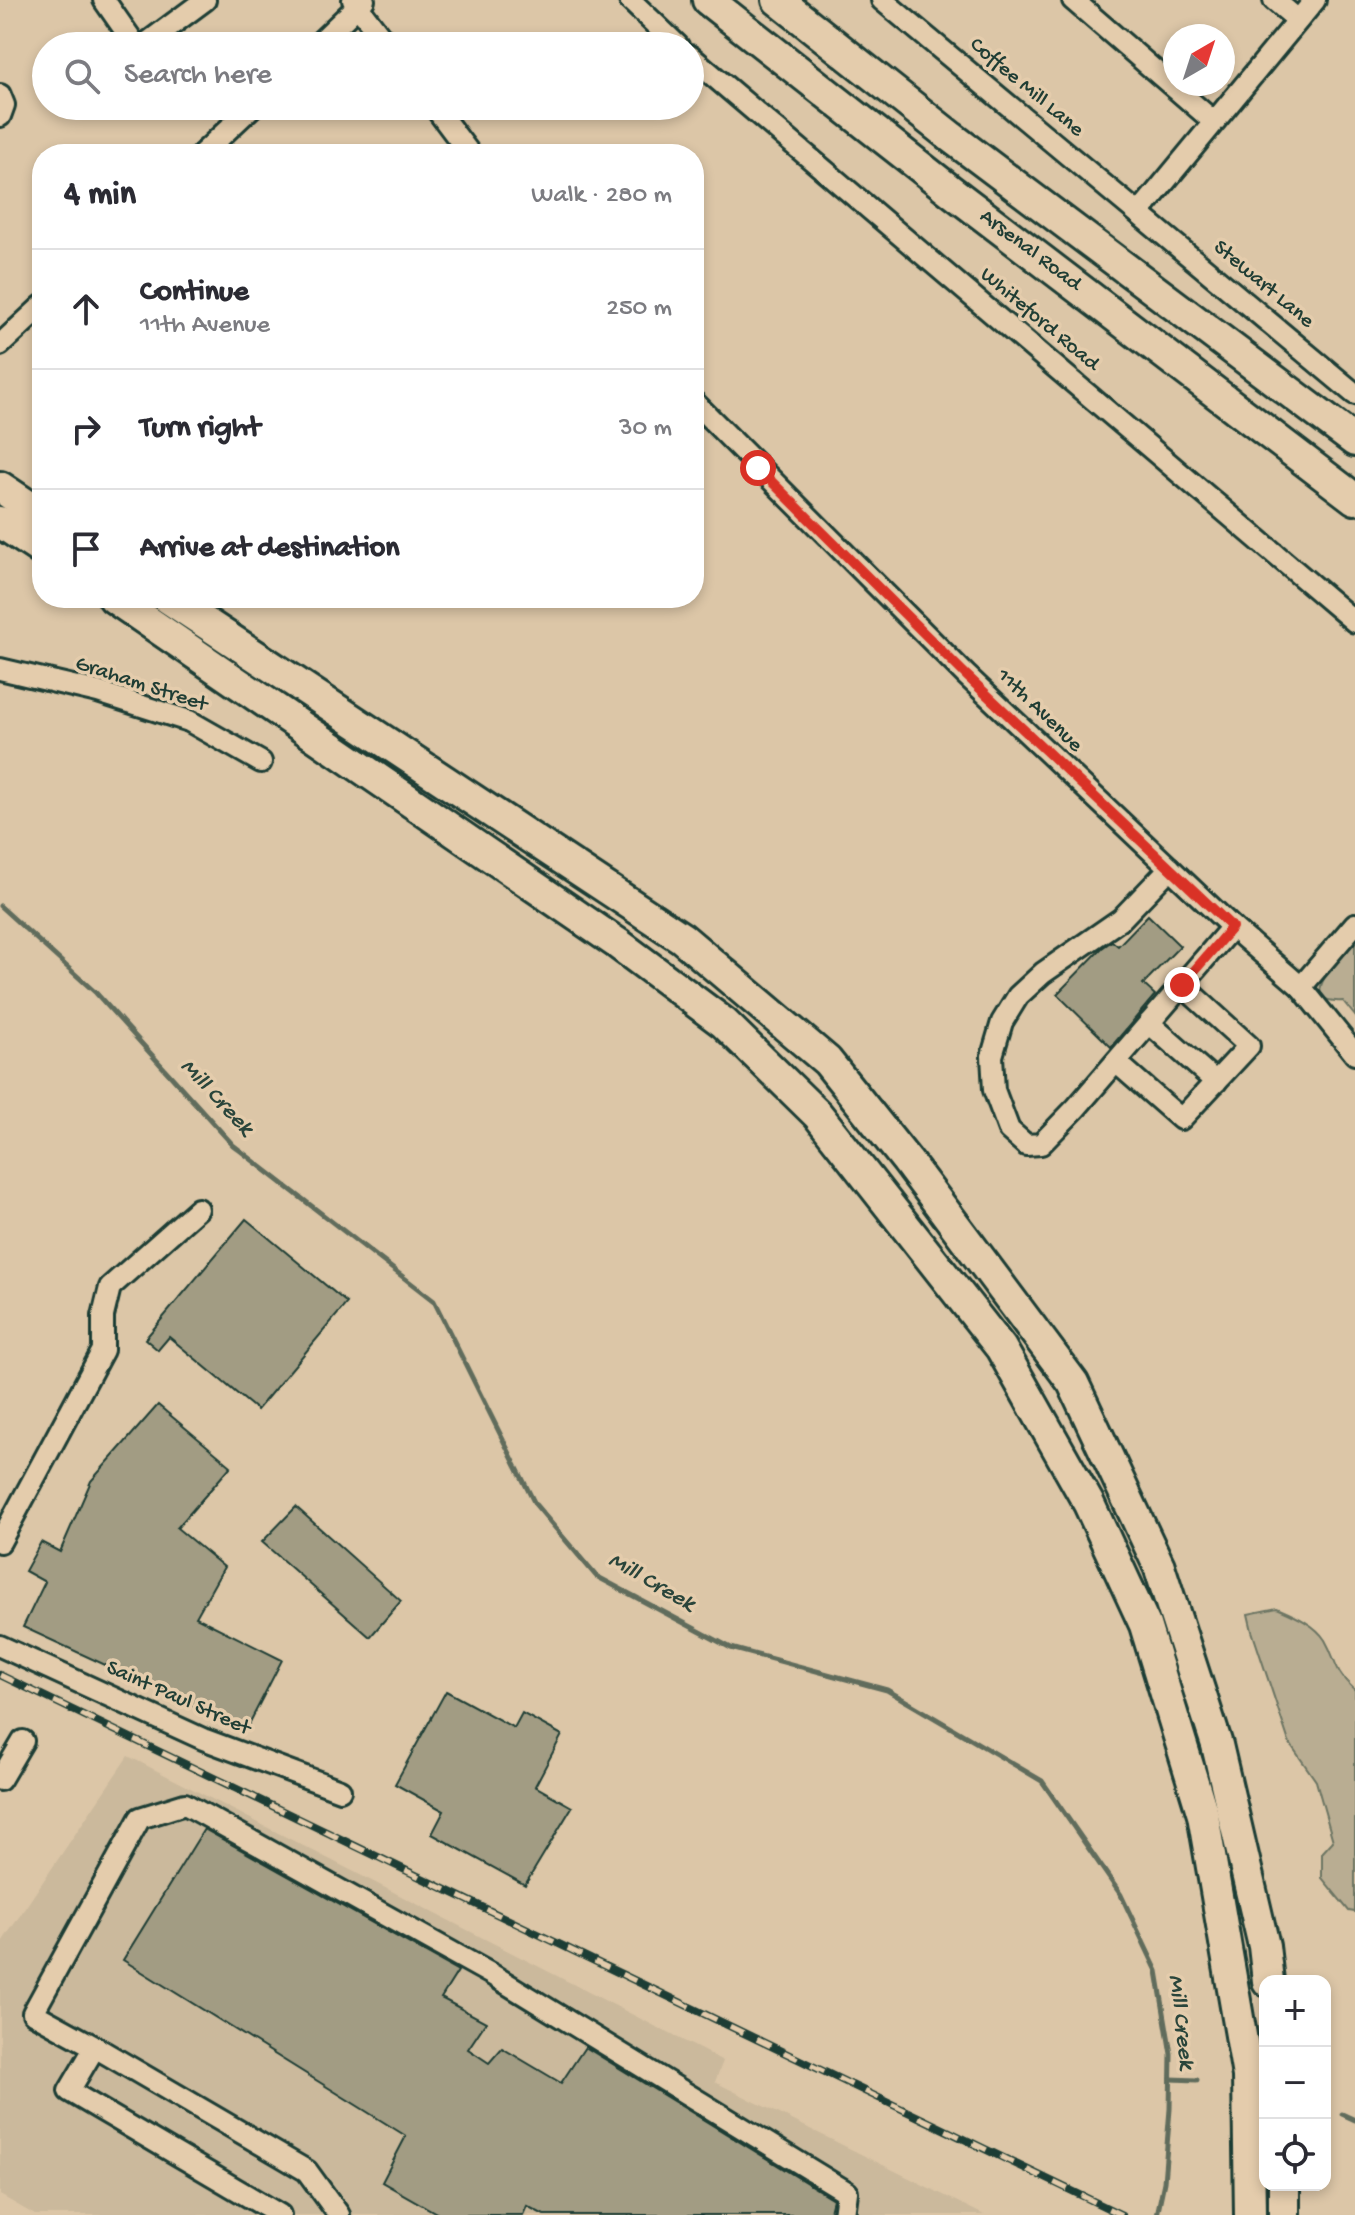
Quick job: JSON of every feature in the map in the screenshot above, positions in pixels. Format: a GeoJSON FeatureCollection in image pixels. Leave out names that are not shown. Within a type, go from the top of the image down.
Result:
{"type":"FeatureCollection","features":[{"type":"Feature","properties":{"kind":"highway","name":"Arsenal Road"},"geometry":{"type":"LineString","coordinates":[[708,0],[951,191],[1355,499]]}},
{"type":"Feature","properties":{"kind":"highway","name":"Arsenal Road"},"geometry":{"type":"LineString","coordinates":[[778,0],[951,137],[1355,441]]}},
{"type":"Feature","properties":{"kind":"highway"},"geometry":{"type":"LineString","coordinates":[[0,487],[32,508]]}},
{"type":"Feature","properties":{"kind":"highway"},"geometry":{"type":"LineString","coordinates":[[0,522],[32,543]]}},
{"type":"Feature","properties":{"kind":"highway"},"geometry":{"type":"LineString","coordinates":[[129,608],[617,943],[724,1023],[818,1115],[1001,1348],[1089,1504],[1145,1625],[1203,1815],[1248,2076],[1250,2210]]}},
{"type":"Feature","properties":{"kind":"highway"},"geometry":{"type":"LineString","coordinates":[[183,608],[682,938],[827,1061],[863,1106],[1073,1383],[1159,1566],[1217,1745],[1264,1946],[1267,1975]]}},
{"type":"Feature","properties":{"kind":"street"},"geometry":{"type":"LineString","coordinates":[[104,0],[126,32]]}},
{"type":"Feature","properties":{"kind":"street"},"geometry":{"type":"LineString","coordinates":[[162,32],[205,0]]}},
{"type":"Feature","properties":{"kind":"street"},"geometry":{"type":"LineString","coordinates":[[630,0],[663,32]]}},
{"type":"Feature","properties":{"kind":"street"},"geometry":{"type":"LineString","coordinates":[[1073,0],[1213,121]]}},
{"type":"Feature","properties":{"kind":"street"},"geometry":{"type":"LineString","coordinates":[[1274,0],[1298,20]]}},
{"type":"Feature","properties":{"kind":"street"},"geometry":{"type":"LineString","coordinates":[[1139,213],[1315,0]]}},
{"type":"Feature","properties":{"kind":"street"},"geometry":{"type":"LineString","coordinates":[[329,32],[358,2],[378,32]]}},
{"type":"Feature","properties":{"kind":"street","name":"Coffee Mill Lane"},"geometry":{"type":"LineString","coordinates":[[888,2],[1139,213]]}},
{"type":"Feature","properties":{"kind":"street","name":"Whiteford Road"},"geometry":{"type":"LineString","coordinates":[[704,68],[1355,622]]}},
{"type":"Feature","properties":{"kind":"street"},"geometry":{"type":"LineString","coordinates":[[0,95],[4,105],[0,116]]}},
{"type":"Feature","properties":{"kind":"street"},"geometry":{"type":"LineString","coordinates":[[213,144],[238,120]]}},
{"type":"Feature","properties":{"kind":"street"},"geometry":{"type":"LineString","coordinates":[[444,120],[462,144]]}},
{"type":"Feature","properties":{"kind":"street","name":"Stewart Lane"},"geometry":{"type":"LineString","coordinates":[[1139,213],[1355,394]]}},
{"type":"Feature","properties":{"kind":"street"},"geometry":{"type":"LineString","coordinates":[[0,345],[32,315]]}},
{"type":"Feature","properties":{"kind":"street","name":"11th Avenue"},"geometry":{"type":"LineString","coordinates":[[704,412],[966,675],[1232,927],[1301,987],[1355,1054]]}},
{"type":"Feature","properties":{"kind":"street","name":"Graham Street"},"geometry":{"type":"LineString","coordinates":[[0,669],[98,692],[189,721],[261,762]]}},
{"type":"Feature","properties":{"kind":"street"},"geometry":{"type":"LineString","coordinates":[[1170,868],[1121,919],[1043,973],[1018,996],[1002,1022],[992,1056],[994,1090],[1009,1130],[1026,1145],[1041,1144],[1232,927]]}},
{"type":"Feature","properties":{"kind":"street"},"geometry":{"type":"LineString","coordinates":[[1301,987],[1355,924]]}},
{"type":"Feature","properties":{"kind":"street"},"geometry":{"type":"LineString","coordinates":[[1116,1062],[1181,1119],[1249,1046],[1182,985]]}},
{"type":"Feature","properties":{"kind":"street"},"geometry":{"type":"LineString","coordinates":[[1149,1023],[1216,1082]]}},
{"type":"Feature","properties":{"kind":"street"},"geometry":{"type":"LineString","coordinates":[[0,1542],[103,1350],[103,1316],[110,1287],[198,1209]]}},
{"type":"Feature","properties":{"kind":"street","name":"Saint Paul Street"},"geometry":{"type":"LineString","coordinates":[[0,1646],[203,1739],[340,1790]]}},
{"type":"Feature","properties":{"kind":"street"},"geometry":{"type":"LineString","coordinates":[[0,1780],[23,1741]]}},
{"type":"Feature","properties":{"kind":"street"},"geometry":{"type":"LineString","coordinates":[[339,2215],[307,2171],[33,2013],[140,1818],[185,1804],[491,1974],[847,2192],[844,2215]]}},
{"type":"Feature","properties":{"kind":"street"},"geometry":{"type":"LineString","coordinates":[[95,2047],[69,2091],[280,2215]]}},
{"type":"Feature","properties":{"kind":"shaded area"},"geometry":{"type":"Polygon","coordinates":[[[1355,940],[1355,1016],[1343,1001],[1328,1000],[1321,995],[1321,987],[1332,966],[1355,940]]]}},
{"type":"Feature","properties":{"kind":"shaded area"},"geometry":{"type":"Polygon","coordinates":[[[1277,1608],[1321,1634],[1339,1671],[1355,1690],[1355,1912],[1349,1911],[1322,1878],[1322,1853],[1333,1841],[1316,1781],[1289,1742],[1252,1631],[1248,1614],[1277,1608]]]}},
{"type":"Feature","properties":{"kind":"shaded area"},"geometry":{"type":"Polygon","coordinates":[[[128,1756],[723,2061],[715,2082],[984,2215],[35,2215],[0,2195],[0,1945],[128,1756]]]}},
{"type":"Feature","properties":{"kind":"building"},"geometry":{"type":"Polygon","coordinates":[[[1148,915],[1180,946],[1143,984],[1155,995],[1111,1047],[1057,994],[1102,948],[1112,941],[1118,946],[1148,915]]]}},
{"type":"Feature","properties":{"kind":"building"},"geometry":{"type":"Polygon","coordinates":[[[246,1219],[347,1303],[257,1410],[169,1337],[158,1350],[145,1339],[246,1219]]]}},
{"type":"Feature","properties":{"kind":"building"},"geometry":{"type":"Polygon","coordinates":[[[158,1405],[231,1466],[177,1528],[224,1567],[196,1617],[282,1660],[246,1730],[23,1627],[45,1582],[25,1571],[41,1542],[60,1552],[91,1481],[158,1405]]]}},
{"type":"Feature","properties":{"kind":"building"},"geometry":{"type":"Polygon","coordinates":[[[296,1507],[401,1601],[370,1637],[262,1542],[296,1507]]]}},
{"type":"Feature","properties":{"kind":"building"},"geometry":{"type":"Polygon","coordinates":[[[446,1691],[514,1728],[522,1713],[562,1735],[535,1786],[572,1807],[525,1885],[432,1834],[444,1811],[395,1784],[446,1691]]]}},
{"type":"Feature","properties":{"kind":"building"},"geometry":{"type":"Polygon","coordinates":[[[204,1829],[458,1971],[441,1998],[486,2022],[468,2049],[489,2063],[502,2048],[561,2083],[585,2047],[833,2199],[829,2215],[544,2215],[527,2206],[523,2215],[440,2215],[382,2182],[406,2136],[123,1960],[204,1829]]]}},
{"type":"Feature","properties":{"kind":"waterway","name":"Mill Creek"},"geometry":{"type":"LineString","coordinates":[[0,906],[96,993],[233,1145],[434,1301],[535,1504],[596,1576],[731,1648],[887,1690],[1042,1781],[1121,1895],[1157,1971],[1171,2054],[1164,2182],[1157,2215]]}},
{"type":"Feature","properties":{"kind":"waterway"},"geometry":{"type":"LineString","coordinates":[[1171,2079],[1197,2080]]}},
{"type":"Feature","properties":{"kind":"waterway"},"geometry":{"type":"LineString","coordinates":[[1342,2114],[1355,2120]]}},
{"type":"Feature","properties":{"kind":"railway"},"geometry":{"type":"LineString","coordinates":[[0,1675],[1122,2215]]}},
{"type":"Feature","properties":{"kind":"route"},"geometry":{"type":"LineString","coordinates":[[758,468],[966,675],[1232,927],[1182,985]]}}]}
